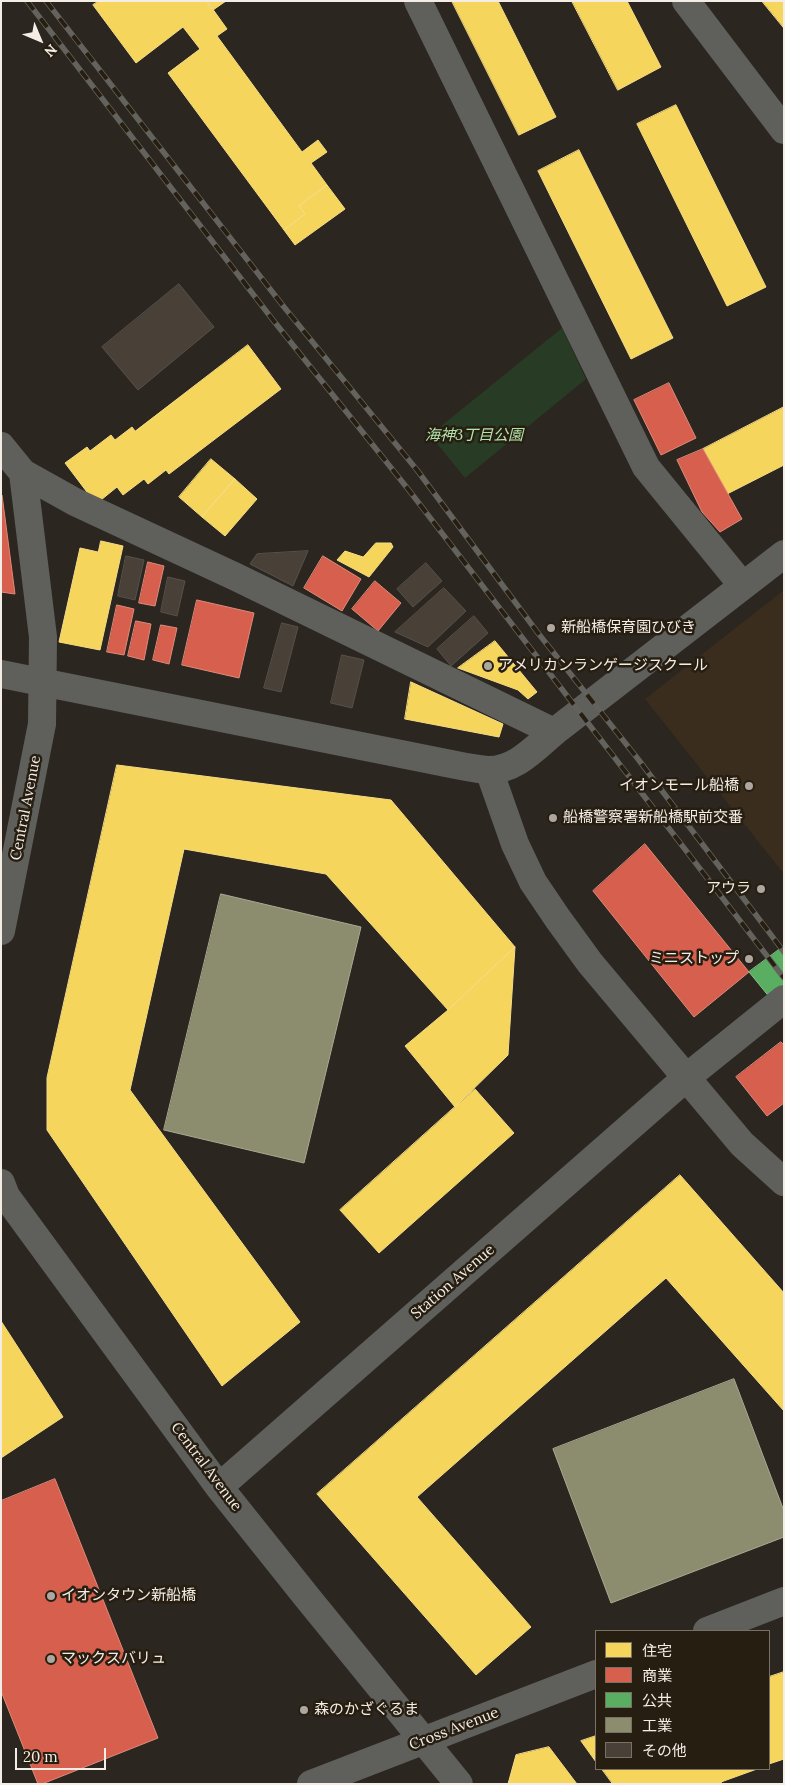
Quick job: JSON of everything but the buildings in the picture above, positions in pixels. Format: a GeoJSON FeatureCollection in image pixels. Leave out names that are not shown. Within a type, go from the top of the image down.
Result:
{"type":"FeatureCollection","features":[{"type":"Feature","properties":{"kind":"street"},"geometry":{"type":"LineString","coordinates":[[418,1],[646,467],[743,586]]}},
{"type":"Feature","properties":{"kind":"street"},"geometry":{"type":"LineString","coordinates":[[686,1],[784,130]]}},
{"type":"Feature","properties":{"kind":"street"},"geometry":{"type":"LineString","coordinates":[[1,446],[22,473],[75,502],[236,576],[554,732]]}},
{"type":"Feature","properties":{"kind":"street","name":"Central Avenue"},"geometry":{"type":"LineString","coordinates":[[1,931],[41,737],[44,638],[22,473]]}},
{"type":"Feature","properties":{"kind":"street"},"geometry":{"type":"LineString","coordinates":[[1,674],[446,764],[489,770],[511,766],[524,758],[554,732],[784,554]]}},
{"type":"Feature","properties":{"kind":"street"},"geometry":{"type":"LineString","coordinates":[[489,770],[512,836],[533,882],[590,963],[742,1144],[784,1182]]}},
{"type":"Feature","properties":{"kind":"street","name":"Station Avenue"},"geometry":{"type":"LineString","coordinates":[[219,1487],[687,1077],[784,999]]}},
{"type":"Feature","properties":{"kind":"street","name":"Central Avenue"},"geometry":{"type":"LineString","coordinates":[[1,1183],[6,1196],[219,1487],[458,1784]]}},
{"type":"Feature","properties":{"kind":"street"},"geometry":{"type":"LineString","coordinates":[[710,1630],[784,1601]]}},
{"type":"Feature","properties":{"kind":"street","name":"Cross Avenue"},"geometry":{"type":"LineString","coordinates":[[311,1784],[595,1674]]}},
{"type":"Feature","properties":{"kind":"shaded area","name":"イオンモール船橋"},"geometry":{"type":"Polygon","coordinates":[[[784,590],[784,874],[645,699],[784,590]]]}},
{"type":"Feature","properties":{"kind":"green space","name":"海神3丁目公園"},"geometry":{"type":"Polygon","coordinates":[[[562,328],[586,379],[465,478],[430,435],[562,328]]]}},
{"type":"Feature","properties":{"kind":"railway"},"geometry":{"type":"LineString","coordinates":[[27,1],[273,320],[408,489],[784,978]]}},
{"type":"Feature","properties":{"kind":"railway"},"geometry":{"type":"LineString","coordinates":[[46,1],[284,307],[417,470],[538,633],[638,759],[784,952]]}},
{"type":"Feature","properties":{"kind":"place","name":"新船橋保育園ひびき"},"geometry":{"type":"Point","coordinates":[551,628]}},
{"type":"Feature","properties":{"kind":"place","name":"アメリカンランゲージスクール"},"geometry":{"type":"Point","coordinates":[488,666]}},
{"type":"Feature","properties":{"kind":"place","name":"イオンモール船橋"},"geometry":{"type":"Point","coordinates":[749,786]}},
{"type":"Feature","properties":{"kind":"place","name":"船橋警察署新船橋駅前交番"},"geometry":{"type":"Point","coordinates":[553,818]}},
{"type":"Feature","properties":{"kind":"place","name":"アウラ"},"geometry":{"type":"Point","coordinates":[761,889]}},
{"type":"Feature","properties":{"kind":"place","name":"ミニストップ"},"geometry":{"type":"Point","coordinates":[749,959]}},
{"type":"Feature","properties":{"kind":"place","name":"イオンタウン新船橋"},"geometry":{"type":"Point","coordinates":[51,1596]}},
{"type":"Feature","properties":{"kind":"place","name":"マックスバリュ"},"geometry":{"type":"Point","coordinates":[51,1659]}},
{"type":"Feature","properties":{"kind":"place","name":"森のかざぐるま"},"geometry":{"type":"Point","coordinates":[304,1710]}}]}
